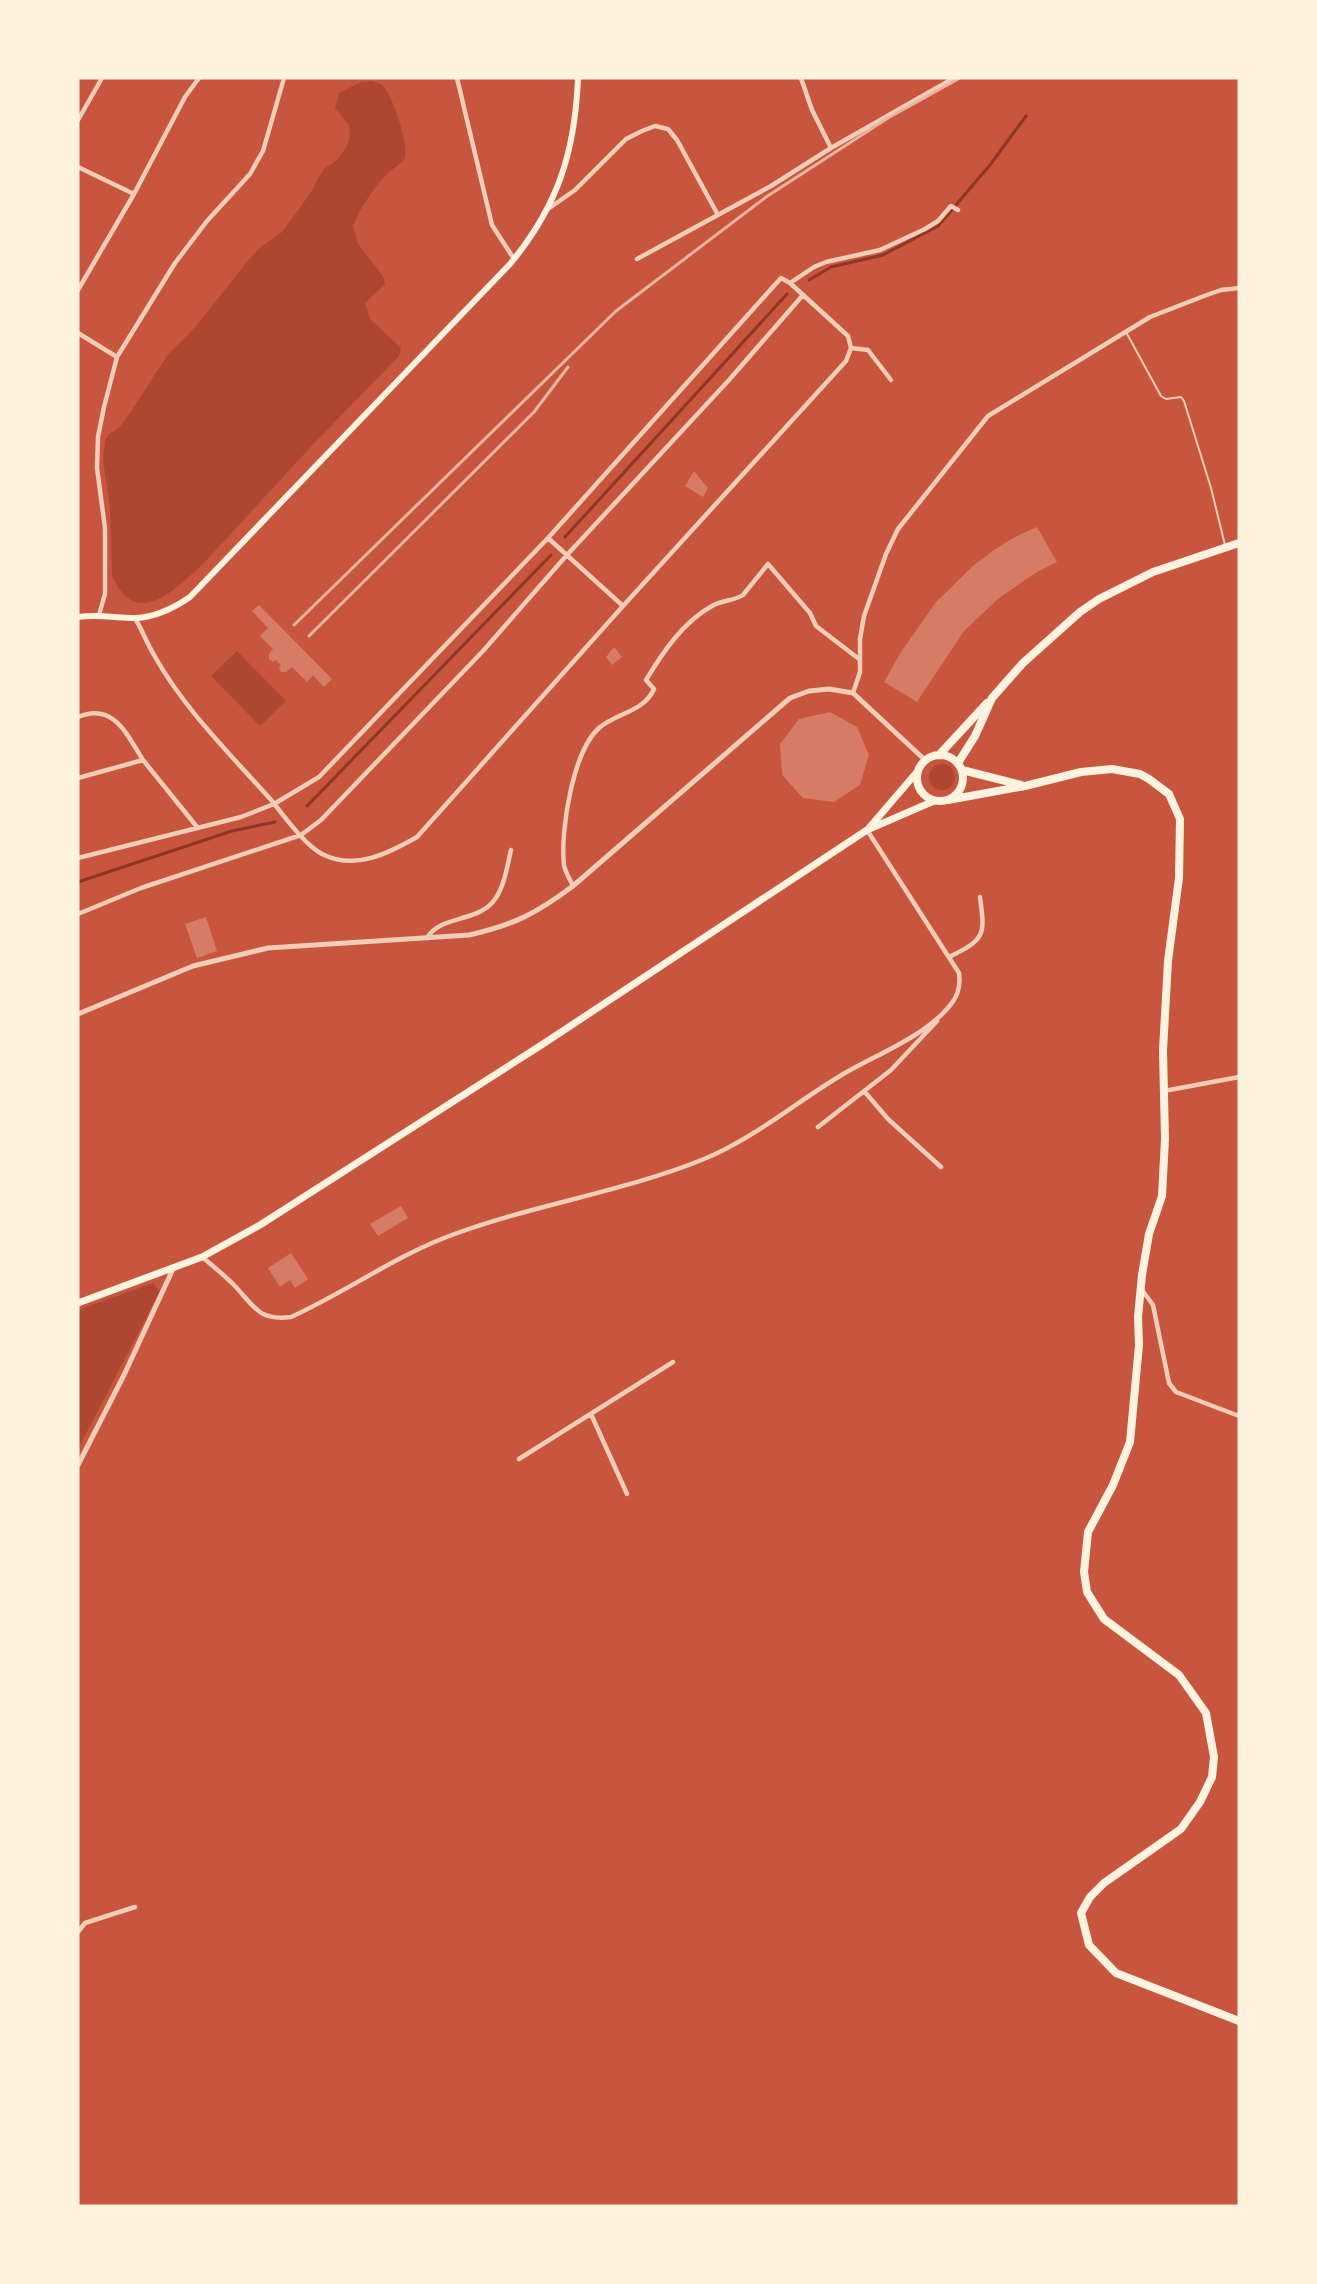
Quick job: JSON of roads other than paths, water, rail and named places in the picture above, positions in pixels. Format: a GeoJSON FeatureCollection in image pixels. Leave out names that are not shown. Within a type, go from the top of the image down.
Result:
{"type":"FeatureCollection","features":[{"type":"Feature","properties":{"kind":"highway"},"geometry":{"type":"LineString","coordinates":[[939,755],[1040,648],[1099,599],[1153,572],[1239,543]]}},
{"type":"Feature","properties":{"kind":"highway"},"geometry":{"type":"LineString","coordinates":[[948,800],[960,790],[962,784],[960,767],[992,698]]}},
{"type":"Feature","properties":{"kind":"highway"},"geometry":{"type":"LineString","coordinates":[[1025,786],[960,767],[946,755],[925,760],[917,772],[918,787],[927,798],[934,801],[1025,786],[1081,772],[1112,769],[1140,774],[1169,794],[1180,819],[1179,878],[1168,961],[1162,1196],[1149,1234],[1140,1287],[1139,1345],[1130,1442],[1113,1485],[1088,1532],[1084,1572],[1087,1592],[1104,1619],[1179,1675],[1206,1713],[1214,1757],[1212,1777],[1200,1802],[1181,1828],[1104,1883],[1090,1897],[1081,1913],[1089,1946],[1116,1973],[1239,2021]]}},
{"type":"Feature","properties":{"kind":"main road"},"geometry":{"type":"LineString","coordinates":[[78,617],[99,615],[135,618],[154,615],[172,608],[198,590],[514,259],[548,209],[563,175],[572,140],[578,78]]}},
{"type":"Feature","properties":{"kind":"main road"},"geometry":{"type":"LineString","coordinates":[[867,830],[917,772]]}},
{"type":"Feature","properties":{"kind":"main road"},"geometry":{"type":"LineString","coordinates":[[78,1303],[202,1257],[260,1225],[562,1031],[867,830],[934,801]]}},
{"type":"Feature","properties":{"kind":"street"},"geometry":{"type":"LineString","coordinates":[[78,120],[102,78]]}},
{"type":"Feature","properties":{"kind":"street"},"geometry":{"type":"LineString","coordinates":[[78,290],[134,194],[175,116],[199,78]]}},
{"type":"Feature","properties":{"kind":"street"},"geometry":{"type":"LineString","coordinates":[[99,615],[105,594],[105,539],[97,468],[98,437],[117,357],[176,263],[207,221],[250,174],[263,151],[285,78]]}},
{"type":"Feature","properties":{"kind":"street"},"geometry":{"type":"LineString","coordinates":[[457,78],[492,225],[514,259]]}},
{"type":"Feature","properties":{"kind":"street"},"geometry":{"type":"LineString","coordinates":[[801,78],[812,110],[831,148]]}},
{"type":"Feature","properties":{"kind":"street"},"geometry":{"type":"LineString","coordinates":[[638,259],[771,186],[831,148],[954,78]]}},
{"type":"Feature","properties":{"kind":"street"},"geometry":{"type":"LineString","coordinates":[[548,209],[575,190],[626,139],[655,126],[668,129],[678,140],[718,215]]}},
{"type":"Feature","properties":{"kind":"street"},"geometry":{"type":"LineString","coordinates":[[78,167],[134,194]]}},
{"type":"Feature","properties":{"kind":"street"},"geometry":{"type":"LineString","coordinates":[[790,283],[826,262],[880,250],[926,229],[938,222],[951,206],[958,210]]}},
{"type":"Feature","properties":{"kind":"street"},"geometry":{"type":"LineString","coordinates":[[78,858],[242,817],[274,804],[319,777],[548,538],[781,278],[790,283],[848,336],[851,348],[846,361],[622,606],[417,837],[391,852],[369,859],[346,861],[322,854],[301,835],[274,804],[184,699],[154,656],[135,618]]}},
{"type":"Feature","properties":{"kind":"street"},"geometry":{"type":"LineString","coordinates":[[853,693],[860,672],[859,659],[864,616],[886,554],[898,529],[988,416],[1012,399],[1150,317],[1221,290],[1239,288]]}},
{"type":"Feature","properties":{"kind":"street"},"geometry":{"type":"LineString","coordinates":[[78,914],[141,888],[301,835],[321,820],[483,651],[803,295]]}},
{"type":"Feature","properties":{"kind":"street"},"geometry":{"type":"LineString","coordinates":[[78,333],[117,357]]}},
{"type":"Feature","properties":{"kind":"street"},"geometry":{"type":"LineString","coordinates":[[851,348],[868,350],[891,380]]}},
{"type":"Feature","properties":{"kind":"street"},"geometry":{"type":"LineString","coordinates":[[548,538],[622,606]]}},
{"type":"Feature","properties":{"kind":"street"},"geometry":{"type":"LineString","coordinates":[[573,886],[564,867],[565,817],[590,738],[600,727],[650,699],[654,689],[646,680],[664,651],[699,615],[715,604],[743,595],[768,564],[810,613],[816,626],[859,659]]}},
{"type":"Feature","properties":{"kind":"street"},"geometry":{"type":"LineString","coordinates":[[78,1014],[193,966],[268,948],[469,935],[521,920],[573,886],[790,698],[809,691],[829,689],[853,693],[925,760]]}},
{"type":"Feature","properties":{"kind":"street"},"geometry":{"type":"LineString","coordinates":[[78,717],[88,713],[104,714],[117,722],[143,760],[197,827]]}},
{"type":"Feature","properties":{"kind":"street"},"geometry":{"type":"LineString","coordinates":[[78,778],[143,760]]}},
{"type":"Feature","properties":{"kind":"street"},"geometry":{"type":"LineString","coordinates":[[818,1127],[905,1056],[946,1010],[957,996],[961,985],[958,973],[949,957],[867,830]]}},
{"type":"Feature","properties":{"kind":"street"},"geometry":{"type":"LineString","coordinates":[[427,938],[433,929],[482,910],[492,903],[501,889],[511,850]]}},
{"type":"Feature","properties":{"kind":"street"},"geometry":{"type":"LineString","coordinates":[[949,957],[973,944],[981,936],[984,925],[980,897]]}},
{"type":"Feature","properties":{"kind":"street"},"geometry":{"type":"LineString","coordinates":[[202,1257],[234,1285],[257,1312],[274,1319],[291,1317],[443,1238],[490,1222],[676,1170],[707,1158],[752,1133],[840,1076],[928,1026],[946,1010]]}},
{"type":"Feature","properties":{"kind":"street"},"geometry":{"type":"LineString","coordinates":[[1164,1091],[1239,1077]]}},
{"type":"Feature","properties":{"kind":"street"},"geometry":{"type":"LineString","coordinates":[[864,1091],[888,1119],[941,1167]]}},
{"type":"Feature","properties":{"kind":"street"},"geometry":{"type":"LineString","coordinates":[[78,1465],[124,1375],[173,1269]]}},
{"type":"Feature","properties":{"kind":"street"},"geometry":{"type":"LineString","coordinates":[[1140,1287],[1153,1305],[1168,1383],[1176,1392],[1239,1416]]}},
{"type":"Feature","properties":{"kind":"street"},"geometry":{"type":"LineString","coordinates":[[519,1459],[673,1362]]}},
{"type":"Feature","properties":{"kind":"street"},"geometry":{"type":"LineString","coordinates":[[591,1414],[627,1494]]}},
{"type":"Feature","properties":{"kind":"street"},"geometry":{"type":"LineString","coordinates":[[78,1932],[85,1923],[135,1906]]}},
{"type":"Feature","properties":{"kind":"lane"},"geometry":{"type":"LineString","coordinates":[[1126,332],[1161,396],[1166,399],[1181,397],[1184,401],[1211,488],[1225,548]]}},
{"type":"Feature","properties":{"kind":"waterway"},"geometry":{"type":"LineString","coordinates":[[809,280],[831,267],[883,255],[938,226],[990,165],[1026,116]]}},
{"type":"Feature","properties":{"kind":"waterway"},"geometry":{"type":"LineString","coordinates":[[565,537],[787,294]]}},
{"type":"Feature","properties":{"kind":"waterway"},"geometry":{"type":"LineString","coordinates":[[307,806],[551,555]]}},
{"type":"Feature","properties":{"kind":"waterway"},"geometry":{"type":"LineString","coordinates":[[78,882],[232,831],[275,822]]}},
{"type":"Feature","properties":{"kind":"railway"},"geometry":{"type":"LineString","coordinates":[[294,625],[616,311],[766,197],[888,118],[960,78]]}},
{"type":"Feature","properties":{"kind":"railway"},"geometry":{"type":"LineString","coordinates":[[309,636],[534,412],[568,367]]}}]}
